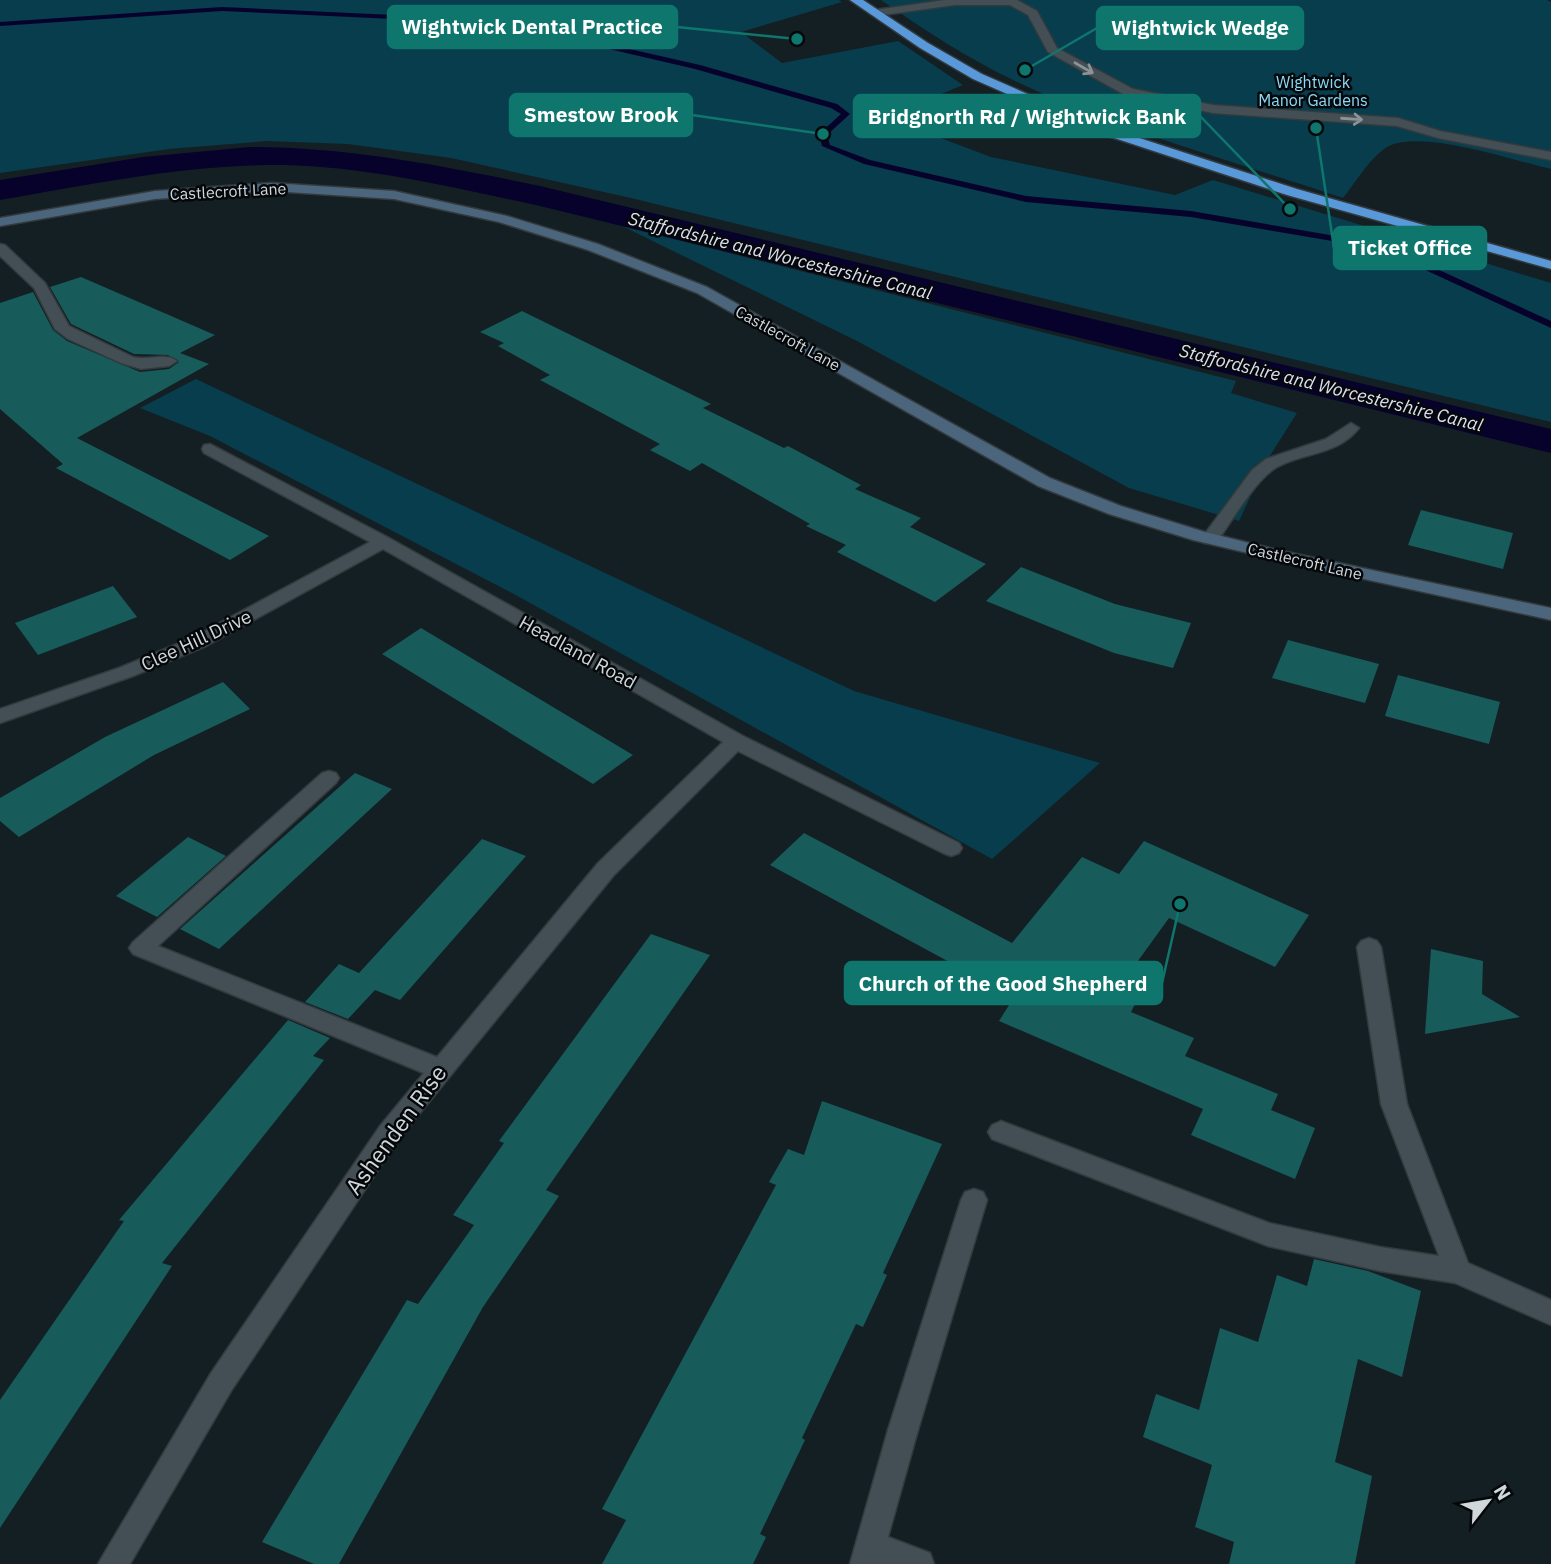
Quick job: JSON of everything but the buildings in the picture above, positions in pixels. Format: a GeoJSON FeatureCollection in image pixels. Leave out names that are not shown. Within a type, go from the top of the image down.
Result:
{"type":"FeatureCollection","features":[{"type":"Feature","properties":{"kind":"highway"},"geometry":{"type":"LineString","coordinates":[[856,0],[930,50],[995,85],[1104,132],[1390,222],[1551,265]]}},
{"type":"Feature","properties":{"kind":"street"},"geometry":{"type":"LineString","coordinates":[[875,13],[955,2],[1012,2],[1033,13],[1052,50],[1129,92],[1213,109],[1398,122],[1438,134],[1551,156]]}},
{"type":"Feature","properties":{"kind":"street","name":"Castlecroft Lane"},"geometry":{"type":"LineString","coordinates":[[0,222],[155,195],[272,187],[394,195],[502,219],[593,247],[702,290],[1044,482],[1115,510],[1210,539],[1551,614]]}},
{"type":"Feature","properties":{"kind":"street"},"geometry":{"type":"LineString","coordinates":[[0,248],[40,286],[63,329],[73,337],[127,360],[141,363],[169,361]]}},
{"type":"Feature","properties":{"kind":"street"},"geometry":{"type":"LineString","coordinates":[[1210,539],[1258,474],[1272,463],[1332,443],[1351,428]]}},
{"type":"Feature","properties":{"kind":"street","name":"Headland Road"},"geometry":{"type":"LineString","coordinates":[[210,449],[383,542],[736,741],[951,848]]}},
{"type":"Feature","properties":{"kind":"street","name":"Clee Hill Drive"},"geometry":{"type":"LineString","coordinates":[[0,716],[126,672],[199,642],[383,542]]}},
{"type":"Feature","properties":{"kind":"street","name":"Ashenden Rise"},"geometry":{"type":"LineString","coordinates":[[113,1564],[221,1382],[389,1133],[606,869],[736,741]]}},
{"type":"Feature","properties":{"kind":"street"},"geometry":{"type":"LineString","coordinates":[[330,778],[141,948],[440,1069]]}},
{"type":"Feature","properties":{"kind":"street"},"geometry":{"type":"LineString","coordinates":[[1369,947],[1394,1104],[1458,1271]]}},
{"type":"Feature","properties":{"kind":"street"},"geometry":{"type":"LineString","coordinates":[[1001,1132],[1268,1234],[1380,1259],[1458,1271],[1551,1313]]}},
{"type":"Feature","properties":{"kind":"street"},"geometry":{"type":"LineString","coordinates":[[919,1564],[868,1555],[903,1430],[974,1200]]}},
{"type":"Feature","properties":{"kind":"green space"},"geometry":{"type":"Polygon","coordinates":[[[0,0],[839,0],[842,2],[741,32],[782,63],[898,41],[963,85],[885,117],[991,157],[1175,195],[1213,180],[1551,283],[1551,422],[631,198],[451,158],[348,144],[267,141],[169,149],[0,173],[0,0]]]}},
{"type":"Feature","properties":{"kind":"green space","name":"Wightwick Manor Gardens"},"geometry":{"type":"Polygon","coordinates":[[[881,0],[1547,0],[1551,2],[1551,169],[1465,147],[1418,141],[1398,143],[1378,154],[1343,198],[1135,130],[1053,98],[979,62],[881,0]]]}},
{"type":"Feature","properties":{"kind":"green space"},"geometry":{"type":"Polygon","coordinates":[[[622,226],[1236,381],[1231,393],[1297,413],[1268,459],[1239,521],[1129,488],[857,341],[622,226]]]}},
{"type":"Feature","properties":{"kind":"green space"},"geometry":{"type":"Polygon","coordinates":[[[196,379],[854,691],[1100,763],[992,859],[512,593],[210,436],[140,408],[196,379]]]}},
{"type":"Feature","properties":{"kind":"waterway"},"geometry":{"type":"LineString","coordinates":[[0,24],[222,9],[501,22],[697,67],[834,106],[846,114],[823,134],[826,146],[867,162],[1026,199],[1191,214],[1382,247],[1551,325]]}},
{"type":"Feature","properties":{"kind":"waterway","name":"Staffordshire and Worcestershire Canal"},"geometry":{"type":"LineString","coordinates":[[0,190],[143,166],[214,158],[286,156],[382,165],[540,196],[1551,441]]}},
{"type":"Feature","properties":{"kind":"place","name":"Wightwick Dental Practice"},"geometry":{"type":"Point","coordinates":[797,39]}},
{"type":"Feature","properties":{"kind":"place","name":"Wightwick Wedge"},"geometry":{"type":"Point","coordinates":[1025,70]}},
{"type":"Feature","properties":{"kind":"place","name":"Ticket Office"},"geometry":{"type":"Point","coordinates":[1316,128]}},
{"type":"Feature","properties":{"kind":"place","name":"Smestow Brook"},"geometry":{"type":"Point","coordinates":[823,134]}},
{"type":"Feature","properties":{"kind":"place","name":"Bridgnorth Rd / Wightwick Bank"},"geometry":{"type":"Point","coordinates":[1290,209]}},
{"type":"Feature","properties":{"kind":"place","name":"Church of the Good Shepherd"},"geometry":{"type":"Point","coordinates":[1180,904]}}]}
